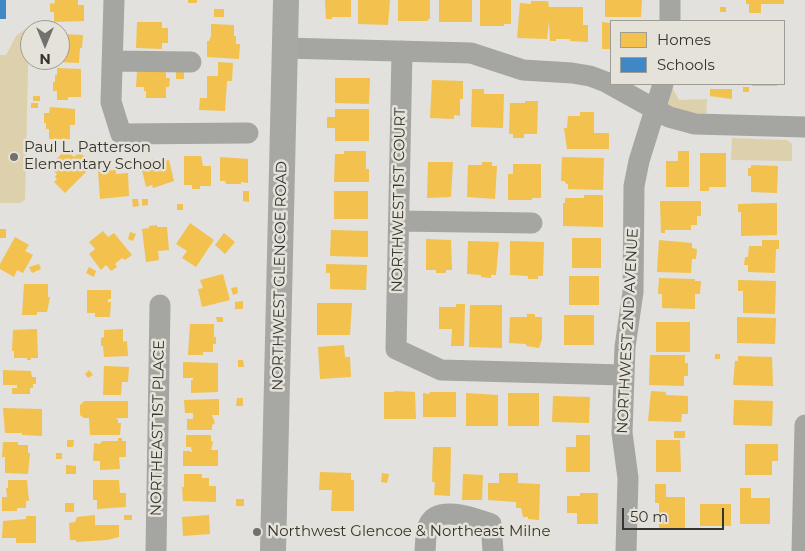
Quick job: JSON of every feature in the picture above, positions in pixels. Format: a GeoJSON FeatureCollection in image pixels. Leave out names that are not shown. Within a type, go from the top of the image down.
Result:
{"type":"FeatureCollection","features":[{"type":"Feature","properties":{"kind":"main road","name":"NORTHWEST GLENCOE ROAD"},"geometry":{"type":"LineString","coordinates":[[274,551],[286,0]]}},
{"type":"Feature","properties":{"kind":"street"},"geometry":{"type":"LineString","coordinates":[[114,0],[111,102],[121,134],[248,133]]}},
{"type":"Feature","properties":{"kind":"street"},"geometry":{"type":"LineString","coordinates":[[670,0],[670,20]]}},
{"type":"Feature","properties":{"kind":"street"},"geometry":{"type":"LineString","coordinates":[[285,48],[471,53],[523,70],[572,73],[590,76],[610,84]]}},
{"type":"Feature","properties":{"kind":"street","name":"NORTHWEST 1ST COURT"},"geometry":{"type":"LineString","coordinates":[[402,51],[396,349],[441,370],[623,374]]}},
{"type":"Feature","properties":{"kind":"street"},"geometry":{"type":"LineString","coordinates":[[112,61],[191,62]]}},
{"type":"Feature","properties":{"kind":"street"},"geometry":{"type":"LineString","coordinates":[[611,85],[669,117],[696,124],[805,127]]}},
{"type":"Feature","properties":{"kind":"street","name":"NORTHWEST 2ND AVENUE"},"geometry":{"type":"LineString","coordinates":[[626,551],[628,478],[622,444],[623,374],[625,347],[632,310],[634,186],[639,161],[662,85]]}},
{"type":"Feature","properties":{"kind":"street"},"geometry":{"type":"LineString","coordinates":[[399,221],[532,223]]}},
{"type":"Feature","properties":{"kind":"street","name":"NORTHEAST 1ST PLACE"},"geometry":{"type":"LineString","coordinates":[[156,551],[160,305]]}},
{"type":"Feature","properties":{"kind":"street"},"geometry":{"type":"LineString","coordinates":[[802,551],[805,425]]}},
{"type":"Feature","properties":{"kind":"street"},"geometry":{"type":"LineString","coordinates":[[425,551],[428,525],[434,518],[447,514],[466,516],[491,524],[493,551]]}},
{"type":"Feature","properties":{"kind":"shaded area","name":"Paul L. Patterson Elementary School"},"geometry":{"type":"Polygon","coordinates":[[[20,33],[20,70],[28,70],[25,200],[20,203],[0,203],[0,55],[6,55],[16,36],[20,33]]]}},
{"type":"Feature","properties":{"kind":"shaded area"},"geometry":{"type":"Polygon","coordinates":[[[668,87],[673,89],[679,100],[707,99],[706,117],[669,108],[666,102],[668,87]]]}},
{"type":"Feature","properties":{"kind":"shaded area"},"geometry":{"type":"Polygon","coordinates":[[[732,138],[787,140],[792,144],[792,161],[731,160],[732,138]]]}},
{"type":"Feature","properties":{"kind":"building: Homes"},"geometry":{"type":"Polygon","coordinates":[[[55,0],[78,0],[78,5],[84,5],[84,21],[54,20],[54,12],[50,12],[50,3],[54,4],[55,0]]]}},
{"type":"Feature","properties":{"kind":"building: Homes"},"geometry":{"type":"Polygon","coordinates":[[[188,0],[197,0],[197,3],[188,3],[188,0]]]}},
{"type":"Feature","properties":{"kind":"building: Homes"},"geometry":{"type":"Polygon","coordinates":[[[325,0],[351,0],[351,17],[332,17],[332,19],[326,19],[325,0]]]}},
{"type":"Feature","properties":{"kind":"building: Homes"},"geometry":{"type":"Polygon","coordinates":[[[358,0],[390,0],[388,25],[358,24],[358,0]]]}},
{"type":"Feature","properties":{"kind":"building: Homes"},"geometry":{"type":"Polygon","coordinates":[[[398,0],[430,0],[430,19],[428,21],[398,21],[398,0]]]}},
{"type":"Feature","properties":{"kind":"building: Homes"},"geometry":{"type":"Polygon","coordinates":[[[439,0],[472,0],[472,22],[439,22],[439,0]]]}},
{"type":"Feature","properties":{"kind":"building: Homes"},"geometry":{"type":"Polygon","coordinates":[[[480,0],[511,0],[511,24],[504,24],[504,26],[480,26],[480,0]]]}},
{"type":"Feature","properties":{"kind":"building: Homes"},"geometry":{"type":"Polygon","coordinates":[[[605,0],[642,0],[641,17],[605,17],[605,0]]]}},
{"type":"Feature","properties":{"kind":"building: Homes"},"geometry":{"type":"Polygon","coordinates":[[[746,0],[784,0],[784,4],[761,4],[761,13],[749,13],[749,4],[746,4],[746,0]]]}},
{"type":"Feature","properties":{"kind":"building: Homes"},"geometry":{"type":"Polygon","coordinates":[[[531,1],[548,1],[549,7],[583,7],[583,25],[588,25],[588,42],[570,41],[570,39],[550,41],[549,21],[547,39],[517,38],[520,3],[531,4],[531,1]]]}},
{"type":"Feature","properties":{"kind":"building: Homes"},"geometry":{"type":"Polygon","coordinates":[[[720,7],[726,7],[726,12],[720,12],[720,7]]]}},
{"type":"Feature","properties":{"kind":"building: Homes"},"geometry":{"type":"Polygon","coordinates":[[[214,9],[224,9],[224,17],[214,17],[214,9]]]}},
{"type":"Feature","properties":{"kind":"building: Homes"},"geometry":{"type":"Polygon","coordinates":[[[137,22],[162,22],[162,28],[168,28],[168,43],[162,43],[162,49],[136,48],[137,22]]]}},
{"type":"Feature","properties":{"kind":"building: Homes"},"geometry":{"type":"Polygon","coordinates":[[[602,22],[610,23],[610,49],[602,49],[602,22]]]}},
{"type":"Feature","properties":{"kind":"building: Homes"},"geometry":{"type":"Polygon","coordinates":[[[211,24],[234,25],[236,44],[240,44],[239,59],[207,57],[207,41],[209,41],[211,36],[211,24]]]}},
{"type":"Feature","properties":{"kind":"building: Homes"},"geometry":{"type":"Polygon","coordinates":[[[70,34],[83,35],[79,63],[70,63],[70,34]]]}},
{"type":"Feature","properties":{"kind":"building: Homes"},"geometry":{"type":"Polygon","coordinates":[[[218,62],[233,63],[232,81],[227,81],[225,111],[199,110],[200,98],[207,98],[207,76],[218,76],[218,62]]]}},
{"type":"Feature","properties":{"kind":"building: Homes"},"geometry":{"type":"Polygon","coordinates":[[[81,69],[81,97],[68,97],[68,100],[57,100],[57,91],[53,91],[53,82],[55,82],[55,75],[57,75],[57,70],[81,69]]]}},
{"type":"Feature","properties":{"kind":"building: Homes"},"geometry":{"type":"Polygon","coordinates":[[[137,71],[166,71],[166,78],[170,78],[169,87],[166,87],[166,98],[146,98],[144,87],[136,87],[137,71]]]}},
{"type":"Feature","properties":{"kind":"building: Homes"},"geometry":{"type":"Polygon","coordinates":[[[176,71],[184,71],[184,79],[176,79],[176,71]]]}},
{"type":"Feature","properties":{"kind":"building: Homes"},"geometry":{"type":"Polygon","coordinates":[[[335,78],[370,78],[369,104],[335,103],[335,78]]]}},
{"type":"Feature","properties":{"kind":"building: Homes"},"geometry":{"type":"Polygon","coordinates":[[[432,80],[463,81],[463,99],[460,99],[460,116],[454,115],[454,119],[430,118],[432,80]]]}},
{"type":"Feature","properties":{"kind":"building: Homes"},"geometry":{"type":"Polygon","coordinates":[[[752,85],[777,85],[777,86],[752,85]]]}},
{"type":"Feature","properties":{"kind":"building: Homes"},"geometry":{"type":"Polygon","coordinates":[[[743,87],[749,87],[749,92],[743,92],[743,87]]]}},
{"type":"Feature","properties":{"kind":"building: Homes"},"geometry":{"type":"Polygon","coordinates":[[[472,89],[484,89],[484,94],[504,94],[503,128],[471,127],[472,89]]]}},
{"type":"Feature","properties":{"kind":"building: Homes"},"geometry":{"type":"Polygon","coordinates":[[[710,89],[732,89],[732,99],[710,96],[710,89]]]}},
{"type":"Feature","properties":{"kind":"building: Homes"},"geometry":{"type":"Polygon","coordinates":[[[33,96],[40,96],[40,101],[33,101],[33,96]]]}},
{"type":"Feature","properties":{"kind":"building: Homes"},"geometry":{"type":"Polygon","coordinates":[[[525,101],[538,101],[537,134],[524,134],[524,138],[513,138],[513,134],[509,134],[510,103],[525,103],[525,101]]]}},
{"type":"Feature","properties":{"kind":"building: Homes"},"geometry":{"type":"Polygon","coordinates":[[[31,103],[38,103],[38,108],[31,108],[31,103]]]}},
{"type":"Feature","properties":{"kind":"building: Homes"},"geometry":{"type":"Polygon","coordinates":[[[50,107],[75,109],[75,125],[70,125],[70,139],[49,139],[49,129],[46,129],[46,123],[44,123],[44,113],[49,113],[50,107]]]}},
{"type":"Feature","properties":{"kind":"building: Homes"},"geometry":{"type":"Polygon","coordinates":[[[335,109],[369,109],[369,141],[335,141],[335,128],[327,128],[327,117],[335,117],[335,109]]]}},
{"type":"Feature","properties":{"kind":"building: Homes"},"geometry":{"type":"Polygon","coordinates":[[[580,112],[594,112],[594,133],[609,133],[609,149],[567,149],[564,128],[567,128],[568,116],[580,116],[580,112]]]}},
{"type":"Feature","properties":{"kind":"building: Homes"},"geometry":{"type":"Polygon","coordinates":[[[66,150],[74,157],[79,153],[82,154],[93,165],[65,193],[54,182],[57,179],[55,177],[57,174],[49,166],[66,150]]]}},
{"type":"Feature","properties":{"kind":"building: Homes"},"geometry":{"type":"Polygon","coordinates":[[[344,151],[366,151],[366,169],[369,169],[369,182],[334,182],[335,154],[344,154],[344,151]]]}},
{"type":"Feature","properties":{"kind":"building: Homes"},"geometry":{"type":"Polygon","coordinates":[[[678,151],[689,151],[689,187],[666,187],[666,161],[678,161],[678,151]]]}},
{"type":"Feature","properties":{"kind":"building: Homes"},"geometry":{"type":"Polygon","coordinates":[[[700,153],[726,153],[726,187],[709,187],[709,191],[700,191],[700,153]]]}},
{"type":"Feature","properties":{"kind":"building: Homes"},"geometry":{"type":"Polygon","coordinates":[[[184,156],[201,156],[203,166],[211,166],[211,186],[200,186],[200,189],[192,189],[192,185],[184,185],[184,156]]]}},
{"type":"Feature","properties":{"kind":"building: Homes"},"geometry":{"type":"Polygon","coordinates":[[[220,157],[248,159],[248,183],[226,184],[225,181],[220,181],[220,157]]]}},
{"type":"Feature","properties":{"kind":"building: Homes"},"geometry":{"type":"Polygon","coordinates":[[[562,157],[604,158],[603,190],[568,189],[568,184],[565,181],[561,181],[562,157]]]}},
{"type":"Feature","properties":{"kind":"building: Homes"},"geometry":{"type":"Polygon","coordinates":[[[155,159],[156,163],[169,160],[174,181],[153,188],[152,185],[146,187],[140,162],[155,159]]]}},
{"type":"Feature","properties":{"kind":"building: Homes"},"geometry":{"type":"Polygon","coordinates":[[[428,162],[453,162],[451,197],[427,198],[428,162]]]}},
{"type":"Feature","properties":{"kind":"building: Homes"},"geometry":{"type":"Polygon","coordinates":[[[482,162],[492,162],[492,166],[497,166],[495,199],[467,197],[468,165],[482,165],[482,162]]]}},
{"type":"Feature","properties":{"kind":"building: Homes"},"geometry":{"type":"Polygon","coordinates":[[[513,164],[541,164],[541,198],[508,200],[508,174],[513,174],[513,164]]]}},
{"type":"Feature","properties":{"kind":"building: Homes"},"geometry":{"type":"Polygon","coordinates":[[[751,165],[778,166],[777,193],[751,192],[751,176],[748,176],[748,168],[751,168],[751,165]]]}},
{"type":"Feature","properties":{"kind":"building: Homes"},"geometry":{"type":"Polygon","coordinates":[[[116,170],[116,174],[128,173],[129,196],[100,199],[98,171],[116,170]]]}},
{"type":"Feature","properties":{"kind":"building: Homes"},"geometry":{"type":"Polygon","coordinates":[[[243,191],[249,191],[249,202],[243,201],[243,191]]]}},
{"type":"Feature","properties":{"kind":"building: Homes"},"geometry":{"type":"Polygon","coordinates":[[[334,191],[368,191],[368,219],[334,219],[334,191]]]}},
{"type":"Feature","properties":{"kind":"building: Homes"},"geometry":{"type":"Polygon","coordinates":[[[584,195],[603,195],[603,227],[563,226],[563,203],[565,203],[565,198],[584,198],[584,195]]]}},
{"type":"Feature","properties":{"kind":"building: Homes"},"geometry":{"type":"Polygon","coordinates":[[[132,199],[138,199],[139,206],[133,207],[132,199]]]}},
{"type":"Feature","properties":{"kind":"building: Homes"},"geometry":{"type":"Polygon","coordinates":[[[142,199],[148,199],[148,205],[142,206],[142,199]]]}},
{"type":"Feature","properties":{"kind":"building: Homes"},"geometry":{"type":"Polygon","coordinates":[[[660,201],[701,201],[701,216],[697,216],[697,225],[691,225],[691,230],[665,230],[665,233],[661,233],[660,201]]]}},
{"type":"Feature","properties":{"kind":"building: Homes"},"geometry":{"type":"Polygon","coordinates":[[[777,203],[777,235],[741,236],[741,212],[738,212],[738,204],[777,203]]]}},
{"type":"Feature","properties":{"kind":"building: Homes"},"geometry":{"type":"Polygon","coordinates":[[[177,204],[183,204],[183,210],[177,210],[177,204]]]}},
{"type":"Feature","properties":{"kind":"building: Homes"},"geometry":{"type":"Polygon","coordinates":[[[190,223],[214,240],[196,267],[182,258],[187,251],[176,244],[190,223]]]}},
{"type":"Feature","properties":{"kind":"building: Homes"},"geometry":{"type":"Polygon","coordinates":[[[157,225],[157,227],[167,227],[169,250],[158,251],[159,260],[146,262],[142,229],[157,225]]]}},
{"type":"Feature","properties":{"kind":"building: Homes"},"geometry":{"type":"Polygon","coordinates":[[[0,229],[6,229],[6,238],[0,238],[0,229]]]}},
{"type":"Feature","properties":{"kind":"building: Homes"},"geometry":{"type":"Polygon","coordinates":[[[331,230],[368,231],[368,257],[330,256],[331,230]]]}},
{"type":"Feature","properties":{"kind":"building: Homes"},"geometry":{"type":"Polygon","coordinates":[[[103,231],[108,237],[114,233],[132,255],[125,260],[122,258],[115,264],[117,267],[111,271],[106,265],[101,270],[89,254],[95,249],[89,242],[103,231]]]}},
{"type":"Feature","properties":{"kind":"building: Homes"},"geometry":{"type":"Polygon","coordinates":[[[130,232],[136,234],[133,241],[128,239],[130,232]]]}},
{"type":"Feature","properties":{"kind":"building: Homes"},"geometry":{"type":"Polygon","coordinates":[[[224,233],[235,242],[225,254],[215,245],[224,233]]]}},
{"type":"Feature","properties":{"kind":"building: Homes"},"geometry":{"type":"Polygon","coordinates":[[[15,237],[29,245],[25,251],[33,255],[23,273],[17,270],[14,277],[0,269],[0,264],[15,237]]]}},
{"type":"Feature","properties":{"kind":"building: Homes"},"geometry":{"type":"Polygon","coordinates":[[[572,238],[601,238],[601,268],[572,268],[572,238]]]}},
{"type":"Feature","properties":{"kind":"building: Homes"},"geometry":{"type":"Polygon","coordinates":[[[426,239],[451,240],[452,270],[446,270],[446,273],[436,273],[436,270],[426,270],[426,239]]]}},
{"type":"Feature","properties":{"kind":"building: Homes"},"geometry":{"type":"Polygon","coordinates":[[[659,240],[692,243],[692,248],[697,249],[696,259],[692,259],[691,273],[657,272],[659,240]]]}},
{"type":"Feature","properties":{"kind":"building: Homes"},"geometry":{"type":"Polygon","coordinates":[[[762,240],[779,240],[779,249],[776,249],[775,273],[748,272],[748,265],[744,265],[745,257],[748,257],[749,246],[762,246],[762,240]]]}},
{"type":"Feature","properties":{"kind":"building: Homes"},"geometry":{"type":"Polygon","coordinates":[[[468,241],[499,242],[496,275],[491,275],[491,278],[467,274],[468,241]]]}},
{"type":"Feature","properties":{"kind":"building: Homes"},"geometry":{"type":"Polygon","coordinates":[[[510,241],[544,242],[543,276],[538,276],[538,279],[528,279],[528,276],[510,275],[510,241]]]}},
{"type":"Feature","properties":{"kind":"building: Homes"},"geometry":{"type":"Polygon","coordinates":[[[39,264],[41,269],[32,273],[29,267],[39,264]]]}},
{"type":"Feature","properties":{"kind":"building: Homes"},"geometry":{"type":"Polygon","coordinates":[[[326,264],[367,265],[366,290],[330,289],[330,273],[326,273],[326,264]]]}},
{"type":"Feature","properties":{"kind":"building: Homes"},"geometry":{"type":"Polygon","coordinates":[[[89,267],[96,271],[94,277],[86,273],[89,267]]]}},
{"type":"Feature","properties":{"kind":"building: Homes"},"geometry":{"type":"Polygon","coordinates":[[[223,274],[230,300],[202,307],[198,289],[203,288],[200,280],[223,274]]]}},
{"type":"Feature","properties":{"kind":"building: Homes"},"geometry":{"type":"Polygon","coordinates":[[[569,276],[599,276],[599,305],[569,305],[569,276]]]}},
{"type":"Feature","properties":{"kind":"building: Homes"},"geometry":{"type":"Polygon","coordinates":[[[659,278],[695,279],[695,281],[701,281],[700,294],[695,294],[695,309],[662,308],[662,294],[658,294],[659,278]]]}},
{"type":"Feature","properties":{"kind":"building: Homes"},"geometry":{"type":"Polygon","coordinates":[[[738,280],[776,281],[775,314],[743,313],[743,291],[738,291],[738,280]]]}},
{"type":"Feature","properties":{"kind":"building: Homes"},"geometry":{"type":"Polygon","coordinates":[[[24,284],[48,284],[48,297],[50,297],[47,312],[37,312],[37,315],[22,315],[24,284]]]}},
{"type":"Feature","properties":{"kind":"building: Homes"},"geometry":{"type":"Polygon","coordinates":[[[237,287],[238,293],[233,295],[231,288],[237,287]]]}},
{"type":"Feature","properties":{"kind":"building: Homes"},"geometry":{"type":"Polygon","coordinates":[[[87,290],[111,290],[111,299],[108,299],[108,302],[111,302],[110,317],[95,317],[95,313],[87,313],[87,290]]]}},
{"type":"Feature","properties":{"kind":"building: Homes"},"geometry":{"type":"Polygon","coordinates":[[[243,301],[243,309],[235,309],[235,302],[243,301]]]}},
{"type":"Feature","properties":{"kind":"building: Homes"},"geometry":{"type":"Polygon","coordinates":[[[317,303],[352,303],[350,335],[317,335],[317,303]]]}},
{"type":"Feature","properties":{"kind":"building: Homes"},"geometry":{"type":"Polygon","coordinates":[[[456,304],[465,304],[464,346],[451,346],[452,329],[439,329],[439,307],[456,307],[456,304]]]}},
{"type":"Feature","properties":{"kind":"building: Homes"},"geometry":{"type":"Polygon","coordinates":[[[470,305],[502,305],[502,348],[469,347],[470,305]]]}},
{"type":"Feature","properties":{"kind":"building: Homes"},"geometry":{"type":"Polygon","coordinates":[[[527,314],[535,314],[535,317],[542,317],[542,339],[539,348],[526,346],[526,344],[509,343],[510,317],[527,317],[527,314]]]}},
{"type":"Feature","properties":{"kind":"building: Homes"},"geometry":{"type":"Polygon","coordinates":[[[564,315],[594,315],[594,345],[564,345],[564,315]]]}},
{"type":"Feature","properties":{"kind":"building: Homes"},"geometry":{"type":"Polygon","coordinates":[[[216,317],[223,317],[223,322],[217,322],[216,317]]]}},
{"type":"Feature","properties":{"kind":"building: Homes"},"geometry":{"type":"Polygon","coordinates":[[[737,317],[776,318],[775,344],[737,343],[737,317]]]}},
{"type":"Feature","properties":{"kind":"building: Homes"},"geometry":{"type":"Polygon","coordinates":[[[656,322],[690,322],[690,352],[656,352],[656,322]]]}},
{"type":"Feature","properties":{"kind":"building: Homes"},"geometry":{"type":"Polygon","coordinates":[[[190,324],[214,324],[216,344],[213,344],[213,352],[203,352],[203,355],[188,355],[190,324]]]}},
{"type":"Feature","properties":{"kind":"building: Homes"},"geometry":{"type":"Polygon","coordinates":[[[37,329],[38,358],[27,360],[27,358],[14,358],[14,351],[12,351],[13,330],[37,329]]]}},
{"type":"Feature","properties":{"kind":"building: Homes"},"geometry":{"type":"Polygon","coordinates":[[[123,329],[123,342],[127,341],[128,356],[104,357],[101,338],[104,337],[104,330],[123,329]]]}},
{"type":"Feature","properties":{"kind":"building: Homes"},"geometry":{"type":"Polygon","coordinates":[[[344,345],[345,357],[350,357],[351,377],[320,379],[318,347],[344,345]]]}},
{"type":"Feature","properties":{"kind":"building: Homes"},"geometry":{"type":"Polygon","coordinates":[[[715,354],[720,354],[720,359],[715,359],[715,354]]]}},
{"type":"Feature","properties":{"kind":"building: Homes"},"geometry":{"type":"Polygon","coordinates":[[[650,355],[685,355],[685,363],[688,363],[688,376],[684,376],[684,386],[649,385],[650,355]]]}},
{"type":"Feature","properties":{"kind":"building: Homes"},"geometry":{"type":"Polygon","coordinates":[[[738,356],[772,357],[773,386],[733,385],[735,361],[738,361],[738,356]]]}},
{"type":"Feature","properties":{"kind":"building: Homes"},"geometry":{"type":"Polygon","coordinates":[[[238,360],[243,360],[244,367],[238,367],[238,360]]]}},
{"type":"Feature","properties":{"kind":"building: Homes"},"geometry":{"type":"Polygon","coordinates":[[[183,362],[218,363],[218,392],[191,393],[191,380],[193,378],[183,378],[183,362]]]}},
{"type":"Feature","properties":{"kind":"building: Homes"},"geometry":{"type":"Polygon","coordinates":[[[104,366],[129,367],[128,382],[122,382],[121,395],[103,395],[104,366]]]}},
{"type":"Feature","properties":{"kind":"building: Homes"},"geometry":{"type":"Polygon","coordinates":[[[3,370],[31,371],[32,377],[36,377],[36,384],[33,384],[33,388],[30,388],[30,394],[12,394],[12,388],[17,388],[17,385],[3,385],[3,370]]]}},
{"type":"Feature","properties":{"kind":"building: Homes"},"geometry":{"type":"Polygon","coordinates":[[[89,370],[93,375],[88,378],[85,374],[89,370]]]}},
{"type":"Feature","properties":{"kind":"building: Homes"},"geometry":{"type":"Polygon","coordinates":[[[651,391],[666,392],[666,395],[688,396],[688,414],[682,414],[681,422],[648,421],[651,391]]]}},
{"type":"Feature","properties":{"kind":"building: Homes"},"geometry":{"type":"Polygon","coordinates":[[[384,392],[415,392],[416,419],[384,419],[384,392]]]}},
{"type":"Feature","properties":{"kind":"building: Homes"},"geometry":{"type":"Polygon","coordinates":[[[430,392],[456,392],[456,417],[423,417],[423,393],[429,394],[430,392]]]}},
{"type":"Feature","properties":{"kind":"building: Homes"},"geometry":{"type":"Polygon","coordinates":[[[466,393],[498,395],[498,426],[466,426],[466,393]]]}},
{"type":"Feature","properties":{"kind":"building: Homes"},"geometry":{"type":"Polygon","coordinates":[[[508,393],[539,393],[539,426],[508,426],[508,393]]]}},
{"type":"Feature","properties":{"kind":"building: Homes"},"geometry":{"type":"Polygon","coordinates":[[[553,396],[590,397],[589,423],[552,422],[553,396]]]}},
{"type":"Feature","properties":{"kind":"building: Homes"},"geometry":{"type":"Polygon","coordinates":[[[237,398],[243,398],[243,406],[236,406],[237,398]]]}},
{"type":"Feature","properties":{"kind":"building: Homes"},"geometry":{"type":"Polygon","coordinates":[[[219,399],[219,415],[212,415],[215,423],[212,425],[212,430],[187,430],[187,419],[193,419],[193,413],[185,413],[184,400],[219,399]]]}},
{"type":"Feature","properties":{"kind":"building: Homes"},"geometry":{"type":"Polygon","coordinates":[[[734,400],[773,401],[772,426],[733,425],[734,400]]]}},
{"type":"Feature","properties":{"kind":"building: Homes"},"geometry":{"type":"Polygon","coordinates":[[[84,401],[128,401],[128,418],[115,418],[118,419],[118,423],[121,423],[120,435],[90,435],[89,418],[84,418],[80,415],[80,405],[84,401]]]}},
{"type":"Feature","properties":{"kind":"building: Homes"},"geometry":{"type":"Polygon","coordinates":[[[3,408],[42,409],[42,436],[5,433],[3,408]]]}},
{"type":"Feature","properties":{"kind":"building: Homes"},"geometry":{"type":"Polygon","coordinates":[[[674,431],[685,431],[685,438],[674,438],[674,431]]]}},
{"type":"Feature","properties":{"kind":"building: Homes"},"geometry":{"type":"Polygon","coordinates":[[[186,435],[211,435],[211,441],[213,442],[211,450],[218,450],[218,466],[183,466],[183,451],[192,452],[191,447],[186,447],[186,435]]]}},
{"type":"Feature","properties":{"kind":"building: Homes"},"geometry":{"type":"Polygon","coordinates":[[[576,435],[590,435],[590,472],[566,472],[566,447],[576,447],[576,435]]]}},
{"type":"Feature","properties":{"kind":"building: Homes"},"geometry":{"type":"Polygon","coordinates":[[[118,438],[126,441],[126,457],[119,457],[120,469],[100,470],[100,461],[93,461],[94,443],[118,441],[118,438]]]}},
{"type":"Feature","properties":{"kind":"building: Homes"},"geometry":{"type":"Polygon","coordinates":[[[67,440],[74,440],[73,447],[67,447],[67,440]]]}},
{"type":"Feature","properties":{"kind":"building: Homes"},"geometry":{"type":"Polygon","coordinates":[[[656,440],[680,440],[681,472],[656,472],[656,440]]]}},
{"type":"Feature","properties":{"kind":"building: Homes"},"geometry":{"type":"Polygon","coordinates":[[[3,442],[18,442],[18,445],[28,445],[28,453],[30,453],[28,474],[5,473],[5,457],[2,457],[3,442]]]}},
{"type":"Feature","properties":{"kind":"building: Homes"},"geometry":{"type":"Polygon","coordinates":[[[745,444],[778,444],[778,461],[772,461],[772,475],[745,475],[745,444]]]}},
{"type":"Feature","properties":{"kind":"building: Homes"},"geometry":{"type":"Polygon","coordinates":[[[433,447],[451,447],[450,496],[434,495],[435,482],[432,482],[433,447]]]}},
{"type":"Feature","properties":{"kind":"building: Homes"},"geometry":{"type":"Polygon","coordinates":[[[56,453],[62,453],[62,459],[56,459],[56,453]]]}},
{"type":"Feature","properties":{"kind":"building: Homes"},"geometry":{"type":"Polygon","coordinates":[[[66,465],[76,466],[76,474],[66,474],[66,465]]]}},
{"type":"Feature","properties":{"kind":"building: Homes"},"geometry":{"type":"Polygon","coordinates":[[[320,472],[351,473],[351,480],[354,480],[354,511],[331,511],[332,490],[319,490],[320,472]]]}},
{"type":"Feature","properties":{"kind":"building: Homes"},"geometry":{"type":"Polygon","coordinates":[[[382,473],[389,474],[387,483],[381,482],[382,473]]]}},
{"type":"Feature","properties":{"kind":"building: Homes"},"geometry":{"type":"Polygon","coordinates":[[[499,473],[518,473],[518,483],[540,484],[539,520],[523,517],[521,508],[516,508],[516,502],[488,500],[488,483],[499,483],[499,473]]]}},
{"type":"Feature","properties":{"kind":"building: Homes"},"geometry":{"type":"Polygon","coordinates":[[[184,474],[202,474],[202,478],[209,478],[209,486],[216,486],[216,502],[183,501],[182,487],[184,487],[184,474]]]}},
{"type":"Feature","properties":{"kind":"building: Homes"},"geometry":{"type":"Polygon","coordinates":[[[463,474],[483,475],[482,500],[462,500],[463,474]]]}},
{"type":"Feature","properties":{"kind":"building: Homes"},"geometry":{"type":"Polygon","coordinates":[[[8,480],[27,480],[29,501],[26,501],[26,508],[17,508],[17,511],[2,511],[2,497],[7,497],[6,488],[8,488],[8,480]]]}},
{"type":"Feature","properties":{"kind":"building: Homes"},"geometry":{"type":"Polygon","coordinates":[[[93,480],[119,480],[120,493],[126,493],[126,507],[97,509],[97,500],[93,500],[93,480]]]}},
{"type":"Feature","properties":{"kind":"building: Homes"},"geometry":{"type":"Polygon","coordinates":[[[655,484],[666,484],[666,497],[685,497],[685,528],[659,528],[659,503],[655,503],[655,484]]]}},
{"type":"Feature","properties":{"kind":"building: Homes"},"geometry":{"type":"Polygon","coordinates":[[[740,488],[751,488],[751,498],[770,498],[770,524],[740,524],[740,488]]]}},
{"type":"Feature","properties":{"kind":"building: Homes"},"geometry":{"type":"Polygon","coordinates":[[[580,493],[598,493],[598,524],[577,524],[577,513],[567,513],[567,496],[580,496],[580,493]]]}},
{"type":"Feature","properties":{"kind":"building: Homes"},"geometry":{"type":"Polygon","coordinates":[[[236,499],[244,499],[244,506],[236,506],[236,499]]]}},
{"type":"Feature","properties":{"kind":"building: Homes"},"geometry":{"type":"Polygon","coordinates":[[[65,503],[74,503],[74,512],[65,512],[65,503]]]}},
{"type":"Feature","properties":{"kind":"building: Homes"},"geometry":{"type":"Polygon","coordinates":[[[700,504],[731,504],[731,526],[700,526],[700,504]]]}},
{"type":"Feature","properties":{"kind":"building: Homes"},"geometry":{"type":"Polygon","coordinates":[[[95,515],[95,525],[119,525],[119,537],[107,540],[76,542],[76,540],[70,540],[69,523],[75,522],[77,517],[95,515]]]}},
{"type":"Feature","properties":{"kind":"building: Homes"},"geometry":{"type":"Polygon","coordinates":[[[124,515],[132,515],[132,520],[124,520],[124,515]]]}},
{"type":"Feature","properties":{"kind":"building: Homes"},"geometry":{"type":"Polygon","coordinates":[[[209,515],[210,534],[183,536],[182,517],[209,515]]]}},
{"type":"Feature","properties":{"kind":"building: Homes"},"geometry":{"type":"Polygon","coordinates":[[[26,516],[36,516],[36,543],[16,543],[16,538],[2,538],[3,521],[26,519],[26,516]]]}},
{"type":"Feature","properties":{"kind":"building: Schools"},"geometry":{"type":"Polygon","coordinates":[[[0,0],[6,0],[6,19],[0,19],[0,0]]]}},
{"type":"Feature","properties":{"kind":"place","name":"Paul L. Patterson Elementary School"},"geometry":{"type":"Point","coordinates":[14,157]}},
{"type":"Feature","properties":{"kind":"place","name":"Northwest Glencoe & Northeast Milne"},"geometry":{"type":"Point","coordinates":[257,532]}}]}
